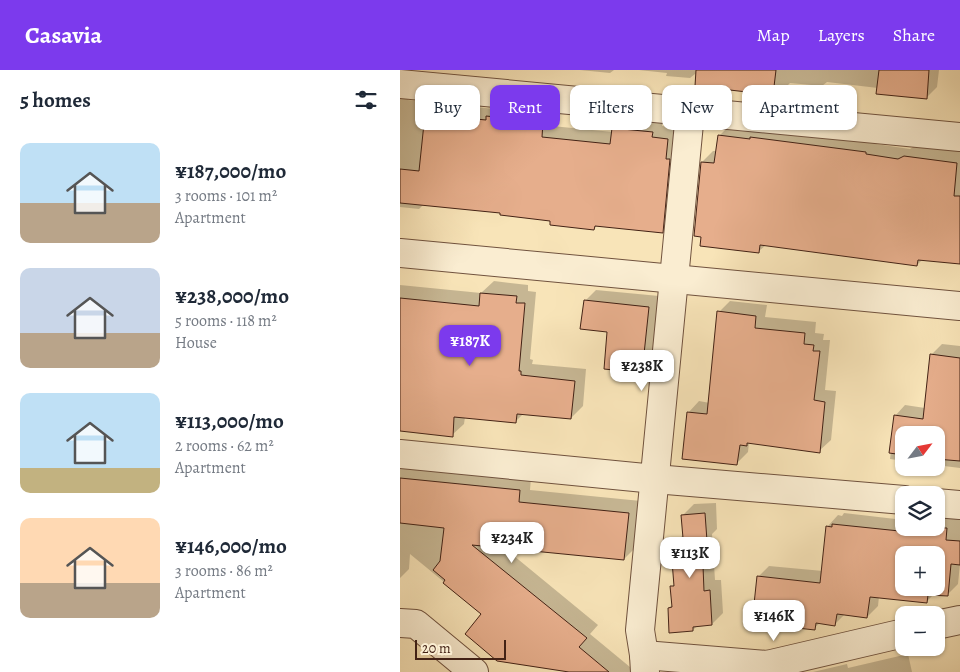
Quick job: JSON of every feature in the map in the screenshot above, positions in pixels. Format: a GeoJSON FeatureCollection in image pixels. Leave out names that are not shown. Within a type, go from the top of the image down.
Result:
{"type":"FeatureCollection","features":[{"type":"Feature","properties":{"kind":"street"},"geometry":{"type":"LineString","coordinates":[[400,84],[662,110]]}},
{"type":"Feature","properties":{"kind":"street"},"geometry":{"type":"LineString","coordinates":[[732,117],[960,138]]}},
{"type":"Feature","properties":{"kind":"street"},"geometry":{"type":"LineString","coordinates":[[688,130],[640,630],[645,663],[767,665],[895,635]]}},
{"type":"Feature","properties":{"kind":"street"},"geometry":{"type":"LineString","coordinates":[[400,253],[960,306]]}},
{"type":"Feature","properties":{"kind":"street"},"geometry":{"type":"LineString","coordinates":[[400,454],[656,479],[895,499]]}},
{"type":"Feature","properties":{"kind":"street"},"geometry":{"type":"LineString","coordinates":[[945,504],[960,505]]}},
{"type":"Feature","properties":{"kind":"street"},"geometry":{"type":"LineString","coordinates":[[945,624],[960,620]]}},
{"type":"Feature","properties":{"kind":"street"},"geometry":{"type":"LineString","coordinates":[[400,623],[416,624],[474,672]]}},
{"type":"Feature","properties":{"kind":"building"},"geometry":{"type":"Polygon","coordinates":[[[696,70],[776,70],[774,85],[742,85],[742,91],[732,90],[732,85],[695,85],[696,70]]]}},
{"type":"Feature","properties":{"kind":"building"},"geometry":{"type":"Polygon","coordinates":[[[879,70],[929,70],[927,99],[876,94],[879,70]]]}},
{"type":"Feature","properties":{"kind":"building"},"geometry":{"type":"Polygon","coordinates":[[[486,116],[490,116],[490,130],[542,130],[542,137],[610,144],[612,130],[653,132],[652,137],[668,139],[666,159],[670,159],[663,233],[595,226],[594,230],[550,225],[550,221],[500,215],[500,213],[400,203],[400,169],[419,171],[423,130],[480,130],[480,119],[486,120],[486,116]]]}},
{"type":"Feature","properties":{"kind":"building"},"geometry":{"type":"Polygon","coordinates":[[[718,135],[750,139],[750,137],[866,152],[866,154],[898,159],[904,156],[957,163],[954,196],[960,196],[960,264],[918,260],[917,266],[760,245],[759,253],[700,246],[701,237],[694,236],[701,162],[714,163],[718,135]]]}},
{"type":"Feature","properties":{"kind":"building"},"geometry":{"type":"Polygon","coordinates":[[[480,293],[517,296],[516,303],[525,303],[519,371],[521,371],[521,375],[575,381],[571,419],[517,414],[516,423],[454,417],[453,437],[400,431],[400,298],[479,306],[480,293]]]}},
{"type":"Feature","properties":{"kind":"building"},"geometry":{"type":"Polygon","coordinates":[[[584,300],[649,307],[642,373],[604,369],[607,332],[580,329],[584,300]]]}},
{"type":"Feature","properties":{"kind":"building"},"geometry":{"type":"Polygon","coordinates":[[[717,311],[756,316],[755,328],[805,333],[804,344],[814,345],[813,351],[820,351],[814,400],[825,402],[820,453],[747,443],[747,446],[740,445],[737,465],[682,459],[687,412],[707,414],[717,311]]]}},
{"type":"Feature","properties":{"kind":"building"},"geometry":{"type":"Polygon","coordinates":[[[930,354],[960,358],[960,461],[945,460],[945,426],[895,426],[895,454],[889,453],[894,415],[923,419],[930,354]]]}},
{"type":"Feature","properties":{"kind":"building"},"geometry":{"type":"Polygon","coordinates":[[[400,478],[520,490],[519,502],[629,513],[624,560],[472,545],[587,638],[579,647],[609,672],[569,672],[497,661],[465,634],[481,614],[443,583],[445,580],[433,570],[440,561],[444,528],[400,523],[400,478]]]}},
{"type":"Feature","properties":{"kind":"building"},"geometry":{"type":"Polygon","coordinates":[[[705,513],[707,541],[702,541],[704,591],[710,590],[712,625],[693,627],[693,631],[669,633],[668,608],[672,607],[670,586],[674,586],[672,561],[679,561],[677,539],[683,538],[681,515],[705,513]]]}},
{"type":"Feature","properties":{"kind":"building"},"geometry":{"type":"Polygon","coordinates":[[[832,524],[895,531],[895,536],[945,536],[945,528],[947,528],[946,540],[960,541],[960,565],[951,564],[948,596],[945,596],[945,546],[895,546],[895,596],[928,596],[927,603],[870,597],[867,618],[837,614],[835,626],[816,623],[815,630],[752,623],[757,576],[820,583],[826,526],[832,527],[832,524]]]}}]}
